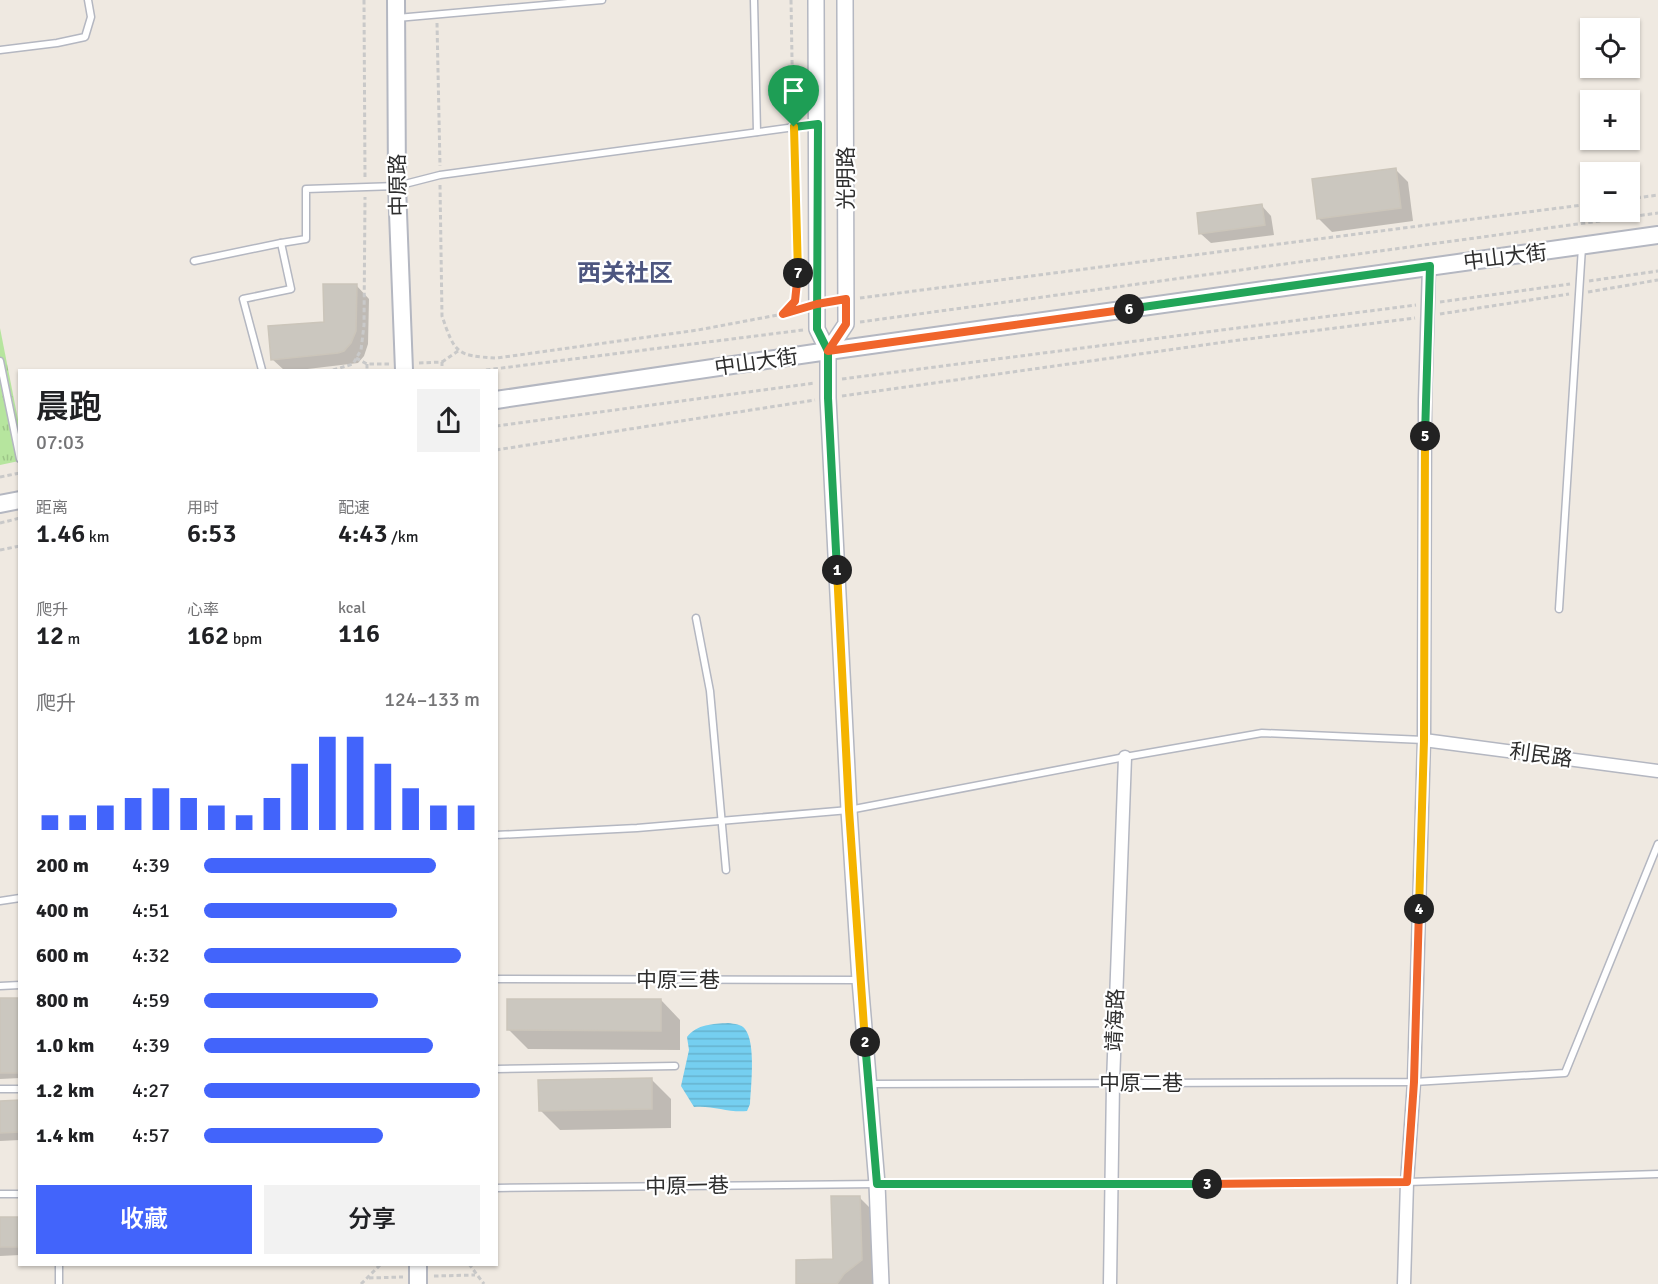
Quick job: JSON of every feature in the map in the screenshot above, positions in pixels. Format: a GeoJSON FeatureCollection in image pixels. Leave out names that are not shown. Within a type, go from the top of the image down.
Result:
{"type":"FeatureCollection","features":[{"type":"Feature","properties":{"kind":"main road","name":"中原路"},"geometry":{"type":"LineString","coordinates":[[396,0],[397,186],[404,369]]}},
{"type":"Feature","properties":{"kind":"main road","name":"中山大街"},"geometry":{"type":"LineString","coordinates":[[498,400],[828,351],[1658,235]]}},
{"type":"Feature","properties":{"kind":"main road"},"geometry":{"type":"LineString","coordinates":[[0,504],[18,500]]}},
{"type":"Feature","properties":{"kind":"main road"},"geometry":{"type":"LineString","coordinates":[[418,1266],[418,1284]]}},
{"type":"Feature","properties":{"kind":"street","name":"光明路"},"geometry":{"type":"LineString","coordinates":[[816,0],[817,329],[828,351],[828,398],[849,810],[877,1184],[881,1284]]}},
{"type":"Feature","properties":{"kind":"street","name":"光明路"},"geometry":{"type":"LineString","coordinates":[[845,0],[846,324]]}},
{"type":"Feature","properties":{"kind":"street"},"geometry":{"type":"LineString","coordinates":[[1404,1284],[1407,1182],[1414,1082],[1424,740],[1425,412],[1430,266]]}},
{"type":"Feature","properties":{"kind":"street"},"geometry":{"type":"LineString","coordinates":[[828,351],[846,324]]}},
{"type":"Feature","properties":{"kind":"street","name":"利民路"},"geometry":{"type":"LineString","coordinates":[[1424,740],[1658,771]]}},
{"type":"Feature","properties":{"kind":"street","name":"靖海路"},"geometry":{"type":"LineString","coordinates":[[1110,1284],[1113,1083],[1125,757]]}},
{"type":"Feature","properties":{"kind":"lane"},"geometry":{"type":"LineString","coordinates":[[0,50],[85,37],[91,17],[88,0]]}},
{"type":"Feature","properties":{"kind":"lane"},"geometry":{"type":"LineString","coordinates":[[397,18],[602,0]]}},
{"type":"Feature","properties":{"kind":"lane"},"geometry":{"type":"LineString","coordinates":[[753,0],[757,132]]}},
{"type":"Feature","properties":{"kind":"lane"},"geometry":{"type":"LineString","coordinates":[[194,261],[306,239],[306,189],[397,186],[440,175],[818,124]]}},
{"type":"Feature","properties":{"kind":"lane"},"geometry":{"type":"LineString","coordinates":[[262,369],[243,299],[291,289],[281,243]]}},
{"type":"Feature","properties":{"kind":"lane"},"geometry":{"type":"LineString","coordinates":[[1559,609],[1582,246]]}},
{"type":"Feature","properties":{"kind":"lane"},"geometry":{"type":"LineString","coordinates":[[0,361],[18,449]]}},
{"type":"Feature","properties":{"kind":"lane"},"geometry":{"type":"LineString","coordinates":[[696,618],[710,691],[726,870]]}},
{"type":"Feature","properties":{"kind":"lane"},"geometry":{"type":"LineString","coordinates":[[498,835],[637,828],[849,810],[1262,733],[1424,740]]}},
{"type":"Feature","properties":{"kind":"lane","name":"中原二巷"},"geometry":{"type":"LineString","coordinates":[[869,1084],[1414,1082],[1565,1073],[1658,844]]}},
{"type":"Feature","properties":{"kind":"lane"},"geometry":{"type":"LineString","coordinates":[[0,901],[18,898]]}},
{"type":"Feature","properties":{"kind":"lane","name":"中原三巷"},"geometry":{"type":"LineString","coordinates":[[498,979],[860,980]]}},
{"type":"Feature","properties":{"kind":"lane"},"geometry":{"type":"LineString","coordinates":[[0,986],[18,985]]}},
{"type":"Feature","properties":{"kind":"lane"},"geometry":{"type":"LineString","coordinates":[[498,1069],[675,1066]]}},
{"type":"Feature","properties":{"kind":"lane"},"geometry":{"type":"LineString","coordinates":[[0,1089],[18,1089]]}},
{"type":"Feature","properties":{"kind":"lane","name":"中原一巷"},"geometry":{"type":"LineString","coordinates":[[498,1188],[1407,1182],[1658,1174]]}},
{"type":"Feature","properties":{"kind":"lane"},"geometry":{"type":"LineString","coordinates":[[0,1194],[18,1194]]}},
{"type":"Feature","properties":{"kind":"lane"},"geometry":{"type":"LineString","coordinates":[[59,1266],[60,1284]]}},
{"type":"Feature","properties":{"kind":"path"},"geometry":{"type":"LineString","coordinates":[[336,369],[353,364],[361,350],[364,326],[364,0]]}},
{"type":"Feature","properties":{"kind":"path"},"geometry":{"type":"LineString","coordinates":[[783,314],[795,301],[798,283],[791,0]]}},
{"type":"Feature","properties":{"kind":"path"},"geometry":{"type":"LineString","coordinates":[[437,16],[442,316],[448,334],[458,351],[468,357],[496,358],[698,330],[783,314],[817,304]]}},
{"type":"Feature","properties":{"kind":"path"},"geometry":{"type":"LineString","coordinates":[[1640,197],[1658,195]]}},
{"type":"Feature","properties":{"kind":"path"},"geometry":{"type":"LineString","coordinates":[[846,299],[1580,205]]}},
{"type":"Feature","properties":{"kind":"path"},"geometry":{"type":"LineString","coordinates":[[846,324],[1658,213]]}},
{"type":"Feature","properties":{"kind":"path"},"geometry":{"type":"LineString","coordinates":[[498,450],[828,398],[1232,341],[1658,271]]}},
{"type":"Feature","properties":{"kind":"path"},"geometry":{"type":"LineString","coordinates":[[498,426],[828,381],[1579,293],[1658,280]]}},
{"type":"Feature","properties":{"kind":"path"},"geometry":{"type":"LineString","coordinates":[[494,369],[817,329]]}},
{"type":"Feature","properties":{"kind":"path"},"geometry":{"type":"LineString","coordinates":[[442,362],[458,351]]}},
{"type":"Feature","properties":{"kind":"path"},"geometry":{"type":"LineString","coordinates":[[356,358],[367,364],[367,369]]}},
{"type":"Feature","properties":{"kind":"path"},"geometry":{"type":"LineString","coordinates":[[0,477],[18,473]]}},
{"type":"Feature","properties":{"kind":"path"},"geometry":{"type":"LineString","coordinates":[[0,523],[18,518]]}},
{"type":"Feature","properties":{"kind":"path"},"geometry":{"type":"LineString","coordinates":[[0,550],[18,546]]}},
{"type":"Feature","properties":{"kind":"path"},"geometry":{"type":"LineString","coordinates":[[361,1284],[379,1266]]}},
{"type":"Feature","properties":{"kind":"path"},"geometry":{"type":"LineString","coordinates":[[470,1266],[484,1284]]}},
{"type":"Feature","properties":{"kind":"green space"},"geometry":{"type":"Polygon","coordinates":[[[0,328],[18,420],[18,461],[0,465],[0,328]]]}},
{"type":"Feature","properties":{"kind":"water"},"geometry":{"type":"Polygon","coordinates":[[[728,1023],[742,1026],[751,1044],[750,1104],[747,1111],[694,1107],[681,1086],[689,1050],[687,1037],[700,1027],[728,1023]]]}},
{"type":"Feature","properties":{"kind":"building"},"geometry":{"type":"Polygon","coordinates":[[[1396,168],[1401,208],[1317,219],[1312,179],[1396,168]]]}},
{"type":"Feature","properties":{"kind":"building"},"geometry":{"type":"Polygon","coordinates":[[[1262,204],[1265,225],[1199,234],[1197,213],[1262,204]]]}},
{"type":"Feature","properties":{"kind":"building"},"geometry":{"type":"Polygon","coordinates":[[[323,284],[357,284],[356,331],[351,343],[344,351],[338,353],[271,360],[268,326],[324,322],[323,284]]]}},
{"type":"Feature","properties":{"kind":"building"},"geometry":{"type":"Polygon","coordinates":[[[0,998],[18,998],[18,1073],[0,1073],[0,998]]]}},
{"type":"Feature","properties":{"kind":"building"},"geometry":{"type":"Polygon","coordinates":[[[507,999],[661,999],[661,1031],[507,1030],[507,999]]]}},
{"type":"Feature","properties":{"kind":"building"},"geometry":{"type":"Polygon","coordinates":[[[652,1078],[652,1109],[539,1111],[538,1080],[652,1078]]]}},
{"type":"Feature","properties":{"kind":"building"},"geometry":{"type":"Polygon","coordinates":[[[18,1100],[18,1132],[0,1133],[0,1101],[18,1100]]]}},
{"type":"Feature","properties":{"kind":"building"},"geometry":{"type":"Polygon","coordinates":[[[831,1196],[860,1196],[862,1260],[844,1274],[837,1284],[796,1284],[796,1260],[833,1259],[831,1196]]]}},
{"type":"Feature","properties":{"kind":"building"},"geometry":{"type":"Polygon","coordinates":[[[0,1217],[18,1217],[18,1247],[0,1247],[0,1217]]]}},
{"type":"Feature","properties":{"kind":"district","name":"西关社区"},"geometry":{"type":"Point","coordinates":[625,273]}},
{"type":"Feature","properties":{"kind":"route"},"geometry":{"type":"LineString","coordinates":[[794,127],[798,283],[795,301],[783,314],[817,304],[846,299],[846,324],[828,351],[1430,266],[1425,400],[1424,740],[1414,1082],[1407,1182],[1112,1185],[877,1184],[849,810],[828,398],[828,351],[817,329],[817,304],[818,214],[818,124],[794,127]]}}]}
